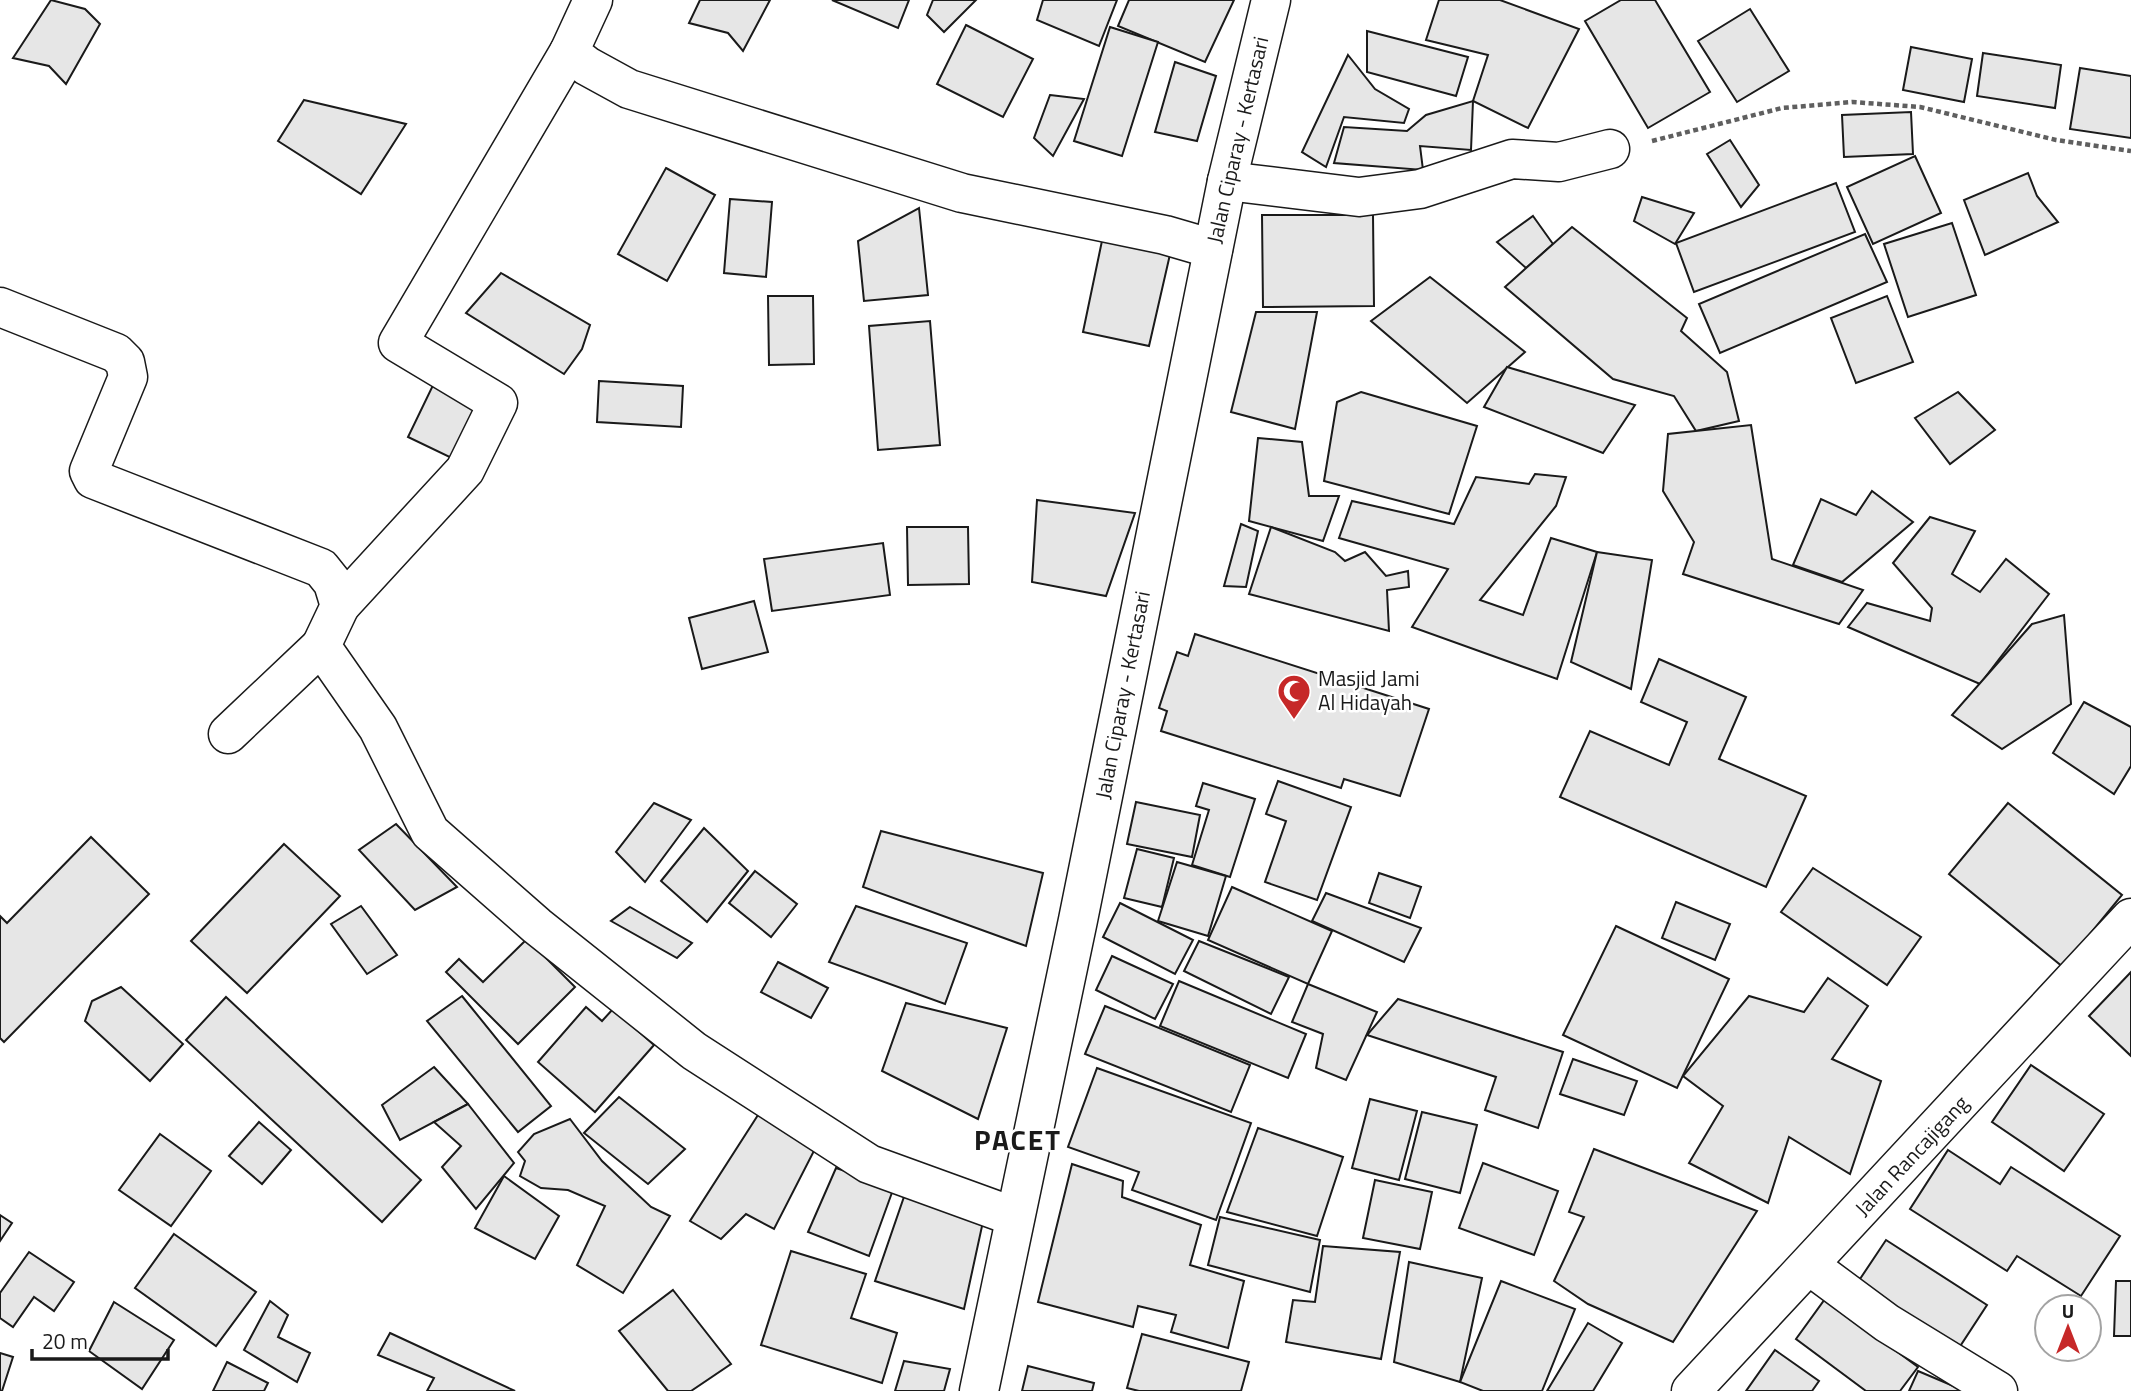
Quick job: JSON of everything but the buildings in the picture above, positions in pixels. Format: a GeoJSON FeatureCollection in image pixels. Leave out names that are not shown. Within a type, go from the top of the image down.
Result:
{"type":"FeatureCollection","features":[{"type":"Feature","properties":{"kind":"street"},"geometry":{"type":"LineString","coordinates":[[228,734],[321,646],[340,606],[464,470],[498,403],[398,343],[569,52],[593,0]]}},
{"type":"Feature","properties":{"kind":"street","name":"Jalan Ciparay - Kertasari"},"geometry":{"type":"LineString","coordinates":[[979,1391],[1227,181],[1271,0]]}},
{"type":"Feature","properties":{"kind":"street"},"geometry":{"type":"LineString","coordinates":[[569,52],[587,66],[629,89],[962,193],[1165,235],[1213,249]]}},
{"type":"Feature","properties":{"kind":"street"},"geometry":{"type":"LineString","coordinates":[[1227,181],[1359,197],[1420,189],[1512,159],[1559,162],[1610,149]]}},
{"type":"Feature","properties":{"kind":"street"},"geometry":{"type":"LineString","coordinates":[[0,307],[116,353],[125,362],[128,377],[89,471],[93,479],[321,568],[333,583],[340,606]]}},
{"type":"Feature","properties":{"kind":"street"},"geometry":{"type":"LineString","coordinates":[[321,646],[377,727],[430,832],[537,926],[694,1051],[869,1164],[1016,1217]]}},
{"type":"Feature","properties":{"kind":"street","name":"Jalan Rancajigang"},"geometry":{"type":"LineString","coordinates":[[1691,1391],[2131,918]]}},
{"type":"Feature","properties":{"kind":"street"},"geometry":{"type":"LineString","coordinates":[[1810,1266],[1886,1323],[1998,1391]]}},
{"type":"Feature","properties":{"kind":"path"},"geometry":{"type":"LineString","coordinates":[[1610,149],[1782,108],[1853,102],[1920,107],[2056,140],[2131,151]]}},
{"type":"Feature","properties":{"kind":"place","name":"Masjid Jami Al Hidayah"},"geometry":{"type":"Point","coordinates":[1294,721]}},
{"type":"Feature","properties":{"kind":"district","name":"PACET"},"geometry":{"type":"Point","coordinates":[1018,1140]}}]}
